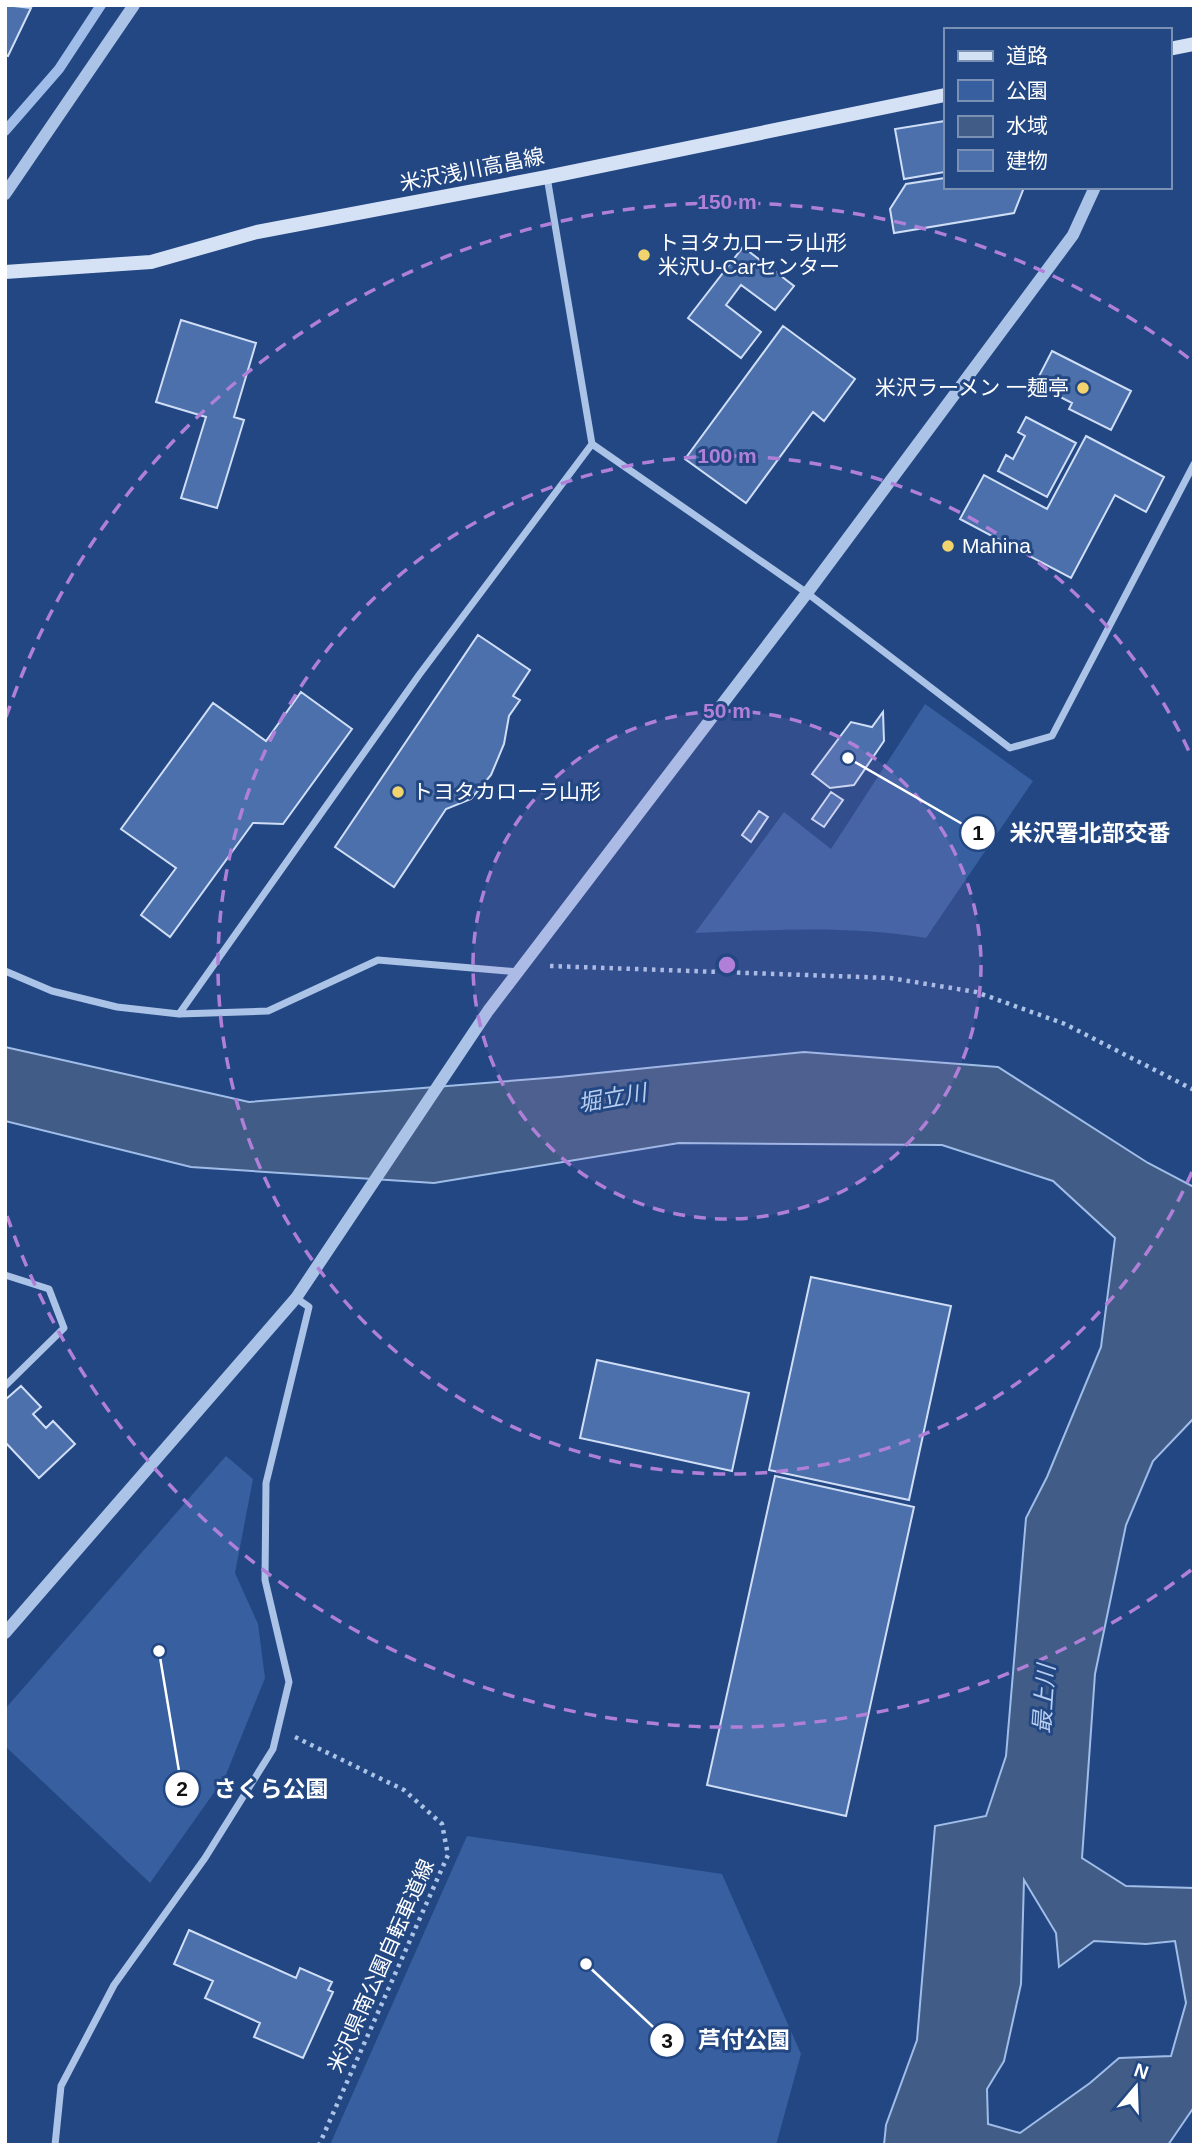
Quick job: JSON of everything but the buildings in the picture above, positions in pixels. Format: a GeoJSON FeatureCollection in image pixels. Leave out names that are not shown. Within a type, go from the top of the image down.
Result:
{"type":"FeatureCollection","features":[{"type":"Feature","properties":{"kind":"main road"},"geometry":{"type":"LineString","coordinates":[[1171,49],[1194,44]]}},
{"type":"Feature","properties":{"kind":"main road","name":"米沢浅川高畠線"},"geometry":{"type":"LineString","coordinates":[[5,272],[152,262],[257,232],[547,177],[944,95]]}},
{"type":"Feature","properties":{"kind":"street"},"geometry":{"type":"LineString","coordinates":[[5,194],[134,5]]}},
{"type":"Feature","properties":{"kind":"street"},"geometry":{"type":"LineString","coordinates":[[547,177],[592,444],[807,593],[1010,748],[1052,736],[1194,464]]}},
{"type":"Feature","properties":{"kind":"street"},"geometry":{"type":"LineString","coordinates":[[5,1633],[296,1298],[488,1011],[807,593],[1073,235],[1094,189]]}},
{"type":"Feature","properties":{"kind":"street"},"geometry":{"type":"LineString","coordinates":[[179,1014],[419,675],[592,444]]}},
{"type":"Feature","properties":{"kind":"street"},"geometry":{"type":"LineString","coordinates":[[5,971],[52,991],[117,1007],[179,1014],[268,1011],[378,960],[519,972]]}},
{"type":"Feature","properties":{"kind":"street"},"geometry":{"type":"LineString","coordinates":[[5,1275],[48,1289],[64,1328],[5,1386]]}},
{"type":"Feature","properties":{"kind":"street"},"geometry":{"type":"LineString","coordinates":[[55,2145],[61,2086],[114,1985],[205,1858],[273,1749],[289,1682],[265,1580],[265,1483],[309,1307],[296,1298]]}},
{"type":"Feature","properties":{"kind":"path"},"geometry":{"type":"LineString","coordinates":[[540,965],[890,978],[976,992],[1065,1024],[1194,1090]]}},
{"type":"Feature","properties":{"kind":"path","name":"米沢県南公園自転車道線"},"geometry":{"type":"LineString","coordinates":[[295,1723],[294,1737],[404,1790],[442,1824],[448,1855],[319,2145]]}},
{"type":"Feature","properties":{"kind":"green space"},"geometry":{"type":"Polygon","coordinates":[[[925,704],[1033,781],[926,938],[840,930],[695,933],[784,812],[831,849],[925,704]]]}},
{"type":"Feature","properties":{"kind":"green space"},"geometry":{"type":"Polygon","coordinates":[[[226,1456],[253,1479],[235,1573],[258,1624],[265,1678],[225,1777],[150,1883],[5,1746],[5,1709],[226,1456]]]}},
{"type":"Feature","properties":{"kind":"green space"},"geometry":{"type":"Polygon","coordinates":[[[467,1836],[722,1874],[801,2054],[776,2145],[330,2145],[467,1836]]]}},
{"type":"Feature","properties":{"kind":"water"},"geometry":{"type":"Polygon","coordinates":[[[5,1047],[249,1102],[559,1077],[804,1052],[998,1067],[1148,1163],[1194,1187],[1194,1418],[1153,1461],[1126,1525],[1095,1674],[1082,1858],[1126,1886],[1194,1888],[1194,2107],[1168,2145],[884,2145],[886,2125],[917,2040],[935,1826],[986,1816],[1006,1756],[1026,1518],[1047,1477],[1101,1347],[1115,1238],[1053,1181],[942,1145],[679,1143],[434,1183],[191,1167],[5,1121],[5,1047]],[[1024,1880],[1021,1984],[1004,2061],[987,2089],[988,2124],[1020,2133],[1090,2083],[1119,2058],[1171,2056],[1186,2003],[1175,1941],[1146,1944],[1094,1941],[1059,1967],[1056,1933],[1024,1880]]]}},
{"type":"Feature","properties":{"kind":"waterway"},"geometry":{"type":"LineString","coordinates":[[5,131],[59,69],[101,5]]}},
{"type":"Feature","properties":{"kind":"place","name":"トヨタカローラ山形 米沢U-Carセンター"},"geometry":{"type":"Point","coordinates":[644,255]}},
{"type":"Feature","properties":{"kind":"place","name":"米沢ラーメン 一麺亭"},"geometry":{"type":"Point","coordinates":[1083,388]}},
{"type":"Feature","properties":{"kind":"place","name":"Mahina"},"geometry":{"type":"Point","coordinates":[948,546]}},
{"type":"Feature","properties":{"kind":"place","name":"米沢署北部交番"},"geometry":{"type":"Point","coordinates":[848,758]}},
{"type":"Feature","properties":{"kind":"place","name":"トヨタカローラ山形"},"geometry":{"type":"Point","coordinates":[398,792]}},
{"type":"Feature","properties":{"kind":"place","name":"さくら公園"},"geometry":{"type":"Point","coordinates":[159,1651]}},
{"type":"Feature","properties":{"kind":"place","name":"芦付公園"},"geometry":{"type":"Point","coordinates":[586,1964]}},
{"type":"Feature","properties":{"kind":"water label","name":"堀立川"},"geometry":{"type":"Point","coordinates":[612,1098]}},
{"type":"Feature","properties":{"kind":"water label","name":"最上川"},"geometry":{"type":"Point","coordinates":[1044,1699]}}]}
